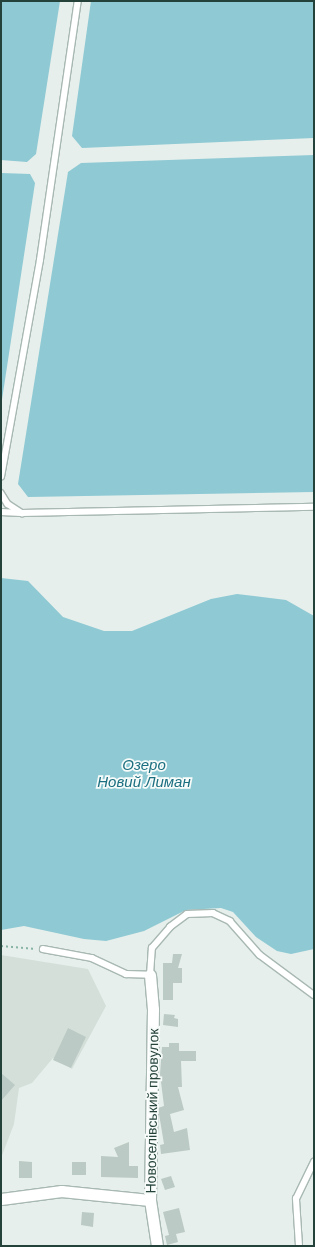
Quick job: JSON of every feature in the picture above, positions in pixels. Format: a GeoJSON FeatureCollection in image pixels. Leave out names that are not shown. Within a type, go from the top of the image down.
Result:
{"type":"FeatureCollection","features":[{"type":"Feature","properties":{"kind":"street","name":"Новоселівський провулок"},"geometry":{"type":"LineString","coordinates":[[150,975],[153,1009],[150,1200],[157,1246]]}},
{"type":"Feature","properties":{"kind":"street"},"geometry":{"type":"LineString","coordinates":[[1,1199],[61,1191],[150,1200]]}},
{"type":"Feature","properties":{"kind":"lane"},"geometry":{"type":"LineString","coordinates":[[1,477],[40,260],[78,1]]}},
{"type":"Feature","properties":{"kind":"lane"},"geometry":{"type":"LineString","coordinates":[[1,493],[8,504],[22,513]]}},
{"type":"Feature","properties":{"kind":"lane"},"geometry":{"type":"LineString","coordinates":[[1,512],[22,513],[314,507]]}},
{"type":"Feature","properties":{"kind":"lane"},"geometry":{"type":"LineString","coordinates":[[43,949],[92,958],[126,974],[150,975],[150,953],[160,937],[183,916],[209,912],[230,921],[260,955],[314,995]]}},
{"type":"Feature","properties":{"kind":"lane"},"geometry":{"type":"LineString","coordinates":[[299,1246],[296,1199],[314,1162]]}},
{"type":"Feature","properties":{"kind":"path"},"geometry":{"type":"LineString","coordinates":[[1,946],[43,949]]}},
{"type":"Feature","properties":{"kind":"shaded area"},"geometry":{"type":"Polygon","coordinates":[[[1,955],[88,969],[106,1006],[72,1069],[53,1058],[32,1083],[19,1088],[14,1124],[1,1158],[1,955]]]}},
{"type":"Feature","properties":{"kind":"water"},"geometry":{"type":"Polygon","coordinates":[[[1,1],[60,1],[36,154],[27,162],[1,160],[1,1]]]}},
{"type":"Feature","properties":{"kind":"water"},"geometry":{"type":"Polygon","coordinates":[[[91,1],[314,1],[314,138],[82,148],[72,136],[91,1]]]}},
{"type":"Feature","properties":{"kind":"water"},"geometry":{"type":"Polygon","coordinates":[[[314,155],[314,492],[28,497],[18,484],[68,172],[81,163],[314,155]]]}},
{"type":"Feature","properties":{"kind":"water"},"geometry":{"type":"Polygon","coordinates":[[[1,173],[30,174],[35,183],[1,406],[1,173]]]}},
{"type":"Feature","properties":{"kind":"water","name":"Озеро Новий Лиман"},"geometry":{"type":"Polygon","coordinates":[[[1,578],[28,581],[63,617],[104,631],[132,631],[211,599],[237,594],[286,600],[314,616],[314,949],[291,954],[277,951],[256,937],[233,912],[221,908],[186,910],[144,931],[106,941],[84,939],[24,926],[1,930],[1,578]]]}},
{"type":"Feature","properties":{"kind":"building"},"geometry":{"type":"Polygon","coordinates":[[[173,954],[182,954],[178,968],[182,968],[182,983],[173,983],[173,1000],[163,1000],[163,963],[172,963],[173,954]]]}},
{"type":"Feature","properties":{"kind":"building"},"geometry":{"type":"Polygon","coordinates":[[[164,1014],[175,1015],[174,1018],[178,1019],[178,1027],[163,1025],[164,1014]]]}},
{"type":"Feature","properties":{"kind":"building"},"geometry":{"type":"Polygon","coordinates":[[[68,1028],[86,1037],[71,1068],[53,1060],[68,1028]]]}},
{"type":"Feature","properties":{"kind":"building"},"geometry":{"type":"Polygon","coordinates":[[[169,1043],[179,1043],[179,1051],[196,1051],[196,1061],[181,1061],[182,1087],[178,1087],[184,1110],[170,1114],[174,1132],[187,1128],[190,1150],[161,1154],[160,1145],[164,1144],[158,1108],[164,1106],[160,1074],[162,1047],[169,1047],[169,1043]]]}},
{"type":"Feature","properties":{"kind":"building"},"geometry":{"type":"Polygon","coordinates":[[[1,1073],[15,1085],[1,1101],[1,1073]]]}},
{"type":"Feature","properties":{"kind":"building"},"geometry":{"type":"Polygon","coordinates":[[[129,1142],[129,1166],[138,1166],[138,1178],[101,1177],[101,1156],[118,1157],[114,1148],[129,1142]]]}},
{"type":"Feature","properties":{"kind":"building"},"geometry":{"type":"Polygon","coordinates":[[[19,1161],[32,1162],[32,1178],[19,1178],[19,1161]]]}},
{"type":"Feature","properties":{"kind":"building"},"geometry":{"type":"Polygon","coordinates":[[[72,1162],[86,1162],[86,1175],[72,1175],[72,1162]]]}},
{"type":"Feature","properties":{"kind":"building"},"geometry":{"type":"Polygon","coordinates":[[[171,1176],[175,1187],[165,1190],[161,1179],[171,1176]]]}},
{"type":"Feature","properties":{"kind":"building"},"geometry":{"type":"Polygon","coordinates":[[[179,1208],[185,1232],[176,1234],[178,1242],[167,1245],[165,1236],[169,1235],[163,1212],[179,1208]]]}},
{"type":"Feature","properties":{"kind":"building"},"geometry":{"type":"Polygon","coordinates":[[[82,1212],[94,1213],[93,1227],[81,1225],[82,1212]]]}}]}
